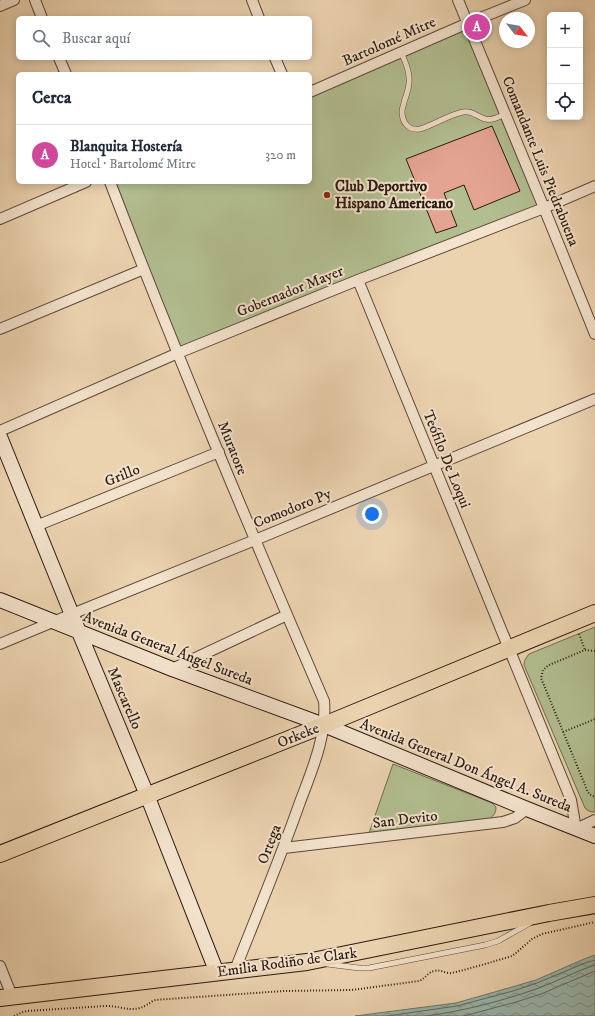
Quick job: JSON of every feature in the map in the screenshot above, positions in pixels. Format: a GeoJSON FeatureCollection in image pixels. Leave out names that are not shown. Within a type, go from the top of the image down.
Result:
{"type":"FeatureCollection","features":[{"type":"Feature","properties":{"kind":"main road","name":"Mascarello"},"geometry":{"type":"LineString","coordinates":[[1,439],[147,795],[217,972]]}},
{"type":"Feature","properties":{"kind":"main road","name":"Avenida General Ángel Sureda"},"geometry":{"type":"LineString","coordinates":[[0,600],[172,669],[324,725]]}},
{"type":"Feature","properties":{"kind":"main road","name":"Orkeke"},"geometry":{"type":"LineString","coordinates":[[0,854],[324,725],[595,613]]}},
{"type":"Feature","properties":{"kind":"main road","name":"Avenida General Don Ángel A. Sureda"},"geometry":{"type":"LineString","coordinates":[[324,725],[595,836]]}},
{"type":"Feature","properties":{"kind":"main road","name":"Emilia Rodiño de Clark"},"geometry":{"type":"LineString","coordinates":[[6,997],[307,962],[595,905]]}},
{"type":"Feature","properties":{"kind":"street"},"geometry":{"type":"LineString","coordinates":[[0,6],[14,0]]}},
{"type":"Feature","properties":{"kind":"street"},"geometry":{"type":"LineString","coordinates":[[35,0],[41,16]]}},
{"type":"Feature","properties":{"kind":"street"},"geometry":{"type":"LineString","coordinates":[[252,0],[258,16]]}},
{"type":"Feature","properties":{"kind":"street","name":"Comandante Luis Piedrabuena"},"geometry":{"type":"LineString","coordinates":[[458,0],[595,334]]}},
{"type":"Feature","properties":{"kind":"street","name":"Bartolomé Mitre"},"geometry":{"type":"LineString","coordinates":[[312,91],[468,23],[525,0]]}},
{"type":"Feature","properties":{"kind":"street"},"geometry":{"type":"LineString","coordinates":[[60,60],[65,72]]}},
{"type":"Feature","properties":{"kind":"street"},"geometry":{"type":"LineString","coordinates":[[276,60],[281,72]]}},
{"type":"Feature","properties":{"kind":"street"},"geometry":{"type":"LineString","coordinates":[[0,219],[81,184]]}},
{"type":"Feature","properties":{"kind":"street","name":"Muratore"},"geometry":{"type":"LineString","coordinates":[[111,184],[255,540],[324,701],[324,725]]}},
{"type":"Feature","properties":{"kind":"street","name":"Gobernador Mayer"},"geometry":{"type":"LineString","coordinates":[[1,439],[178,353],[358,280],[544,208],[595,186]]}},
{"type":"Feature","properties":{"kind":"street"},"geometry":{"type":"LineString","coordinates":[[0,329],[144,269]]}},
{"type":"Feature","properties":{"kind":"street","name":"Teófilo De Loqui"},"geometry":{"type":"LineString","coordinates":[[358,280],[571,800],[576,828]]}},
{"type":"Feature","properties":{"kind":"street","name":"Comodoro Py"},"geometry":{"type":"LineString","coordinates":[[0,644],[595,399]]}},
{"type":"Feature","properties":{"kind":"street","name":"Grillo"},"geometry":{"type":"LineString","coordinates":[[36,526],[219,452]]}},
{"type":"Feature","properties":{"kind":"street"},"geometry":{"type":"LineString","coordinates":[[172,669],[287,615]]}},
{"type":"Feature","properties":{"kind":"street","name":"Ortega"},"geometry":{"type":"LineString","coordinates":[[235,970],[284,848],[317,755],[324,725]]}},
{"type":"Feature","properties":{"kind":"street","name":"San Devito"},"geometry":{"type":"LineString","coordinates":[[284,848],[502,822],[515,818],[527,809]]}},
{"type":"Feature","properties":{"kind":"street"},"geometry":{"type":"LineString","coordinates":[[576,828],[595,820]]}},
{"type":"Feature","properties":{"kind":"street"},"geometry":{"type":"LineString","coordinates":[[0,966],[6,997]]}},
{"type":"Feature","properties":{"kind":"lane"},"geometry":{"type":"LineString","coordinates":[[401,52],[408,69],[409,80],[402,110],[404,121],[408,127],[415,129],[422,128],[464,111],[472,112],[486,120],[494,119],[505,114]]}},
{"type":"Feature","properties":{"kind":"path"},"geometry":{"type":"LineString","coordinates":[[575,622],[585,650]]}},
{"type":"Feature","properties":{"kind":"path"},"geometry":{"type":"LineString","coordinates":[[595,651],[585,650],[548,665],[543,670],[541,678],[587,790],[589,794],[595,797]]}},
{"type":"Feature","properties":{"kind":"path"},"geometry":{"type":"LineString","coordinates":[[563,732],[595,719]]}},
{"type":"Feature","properties":{"kind":"path"},"geometry":{"type":"LineString","coordinates":[[14,1016],[27,1011],[105,1006],[114,1006],[131,1010],[144,1007],[154,1000],[284,991],[352,990],[418,981],[428,974],[438,970],[449,973],[512,956],[532,938],[542,934],[595,922]]}},
{"type":"Feature","properties":{"kind":"green space","name":"Club Deportivo Hispano Americano"},"geometry":{"type":"Polygon","coordinates":[[[468,23],[544,208],[178,353],[111,184],[312,184],[312,91],[468,23]]]}},
{"type":"Feature","properties":{"kind":"green space"},"geometry":{"type":"Polygon","coordinates":[[[595,627],[595,812],[589,811],[585,808],[524,665],[529,654],[595,627]]]}},
{"type":"Feature","properties":{"kind":"green space"},"geometry":{"type":"Polygon","coordinates":[[[393,764],[492,803],[496,807],[495,813],[488,820],[369,833],[393,764]]]}},
{"type":"Feature","properties":{"kind":"water"},"geometry":{"type":"Polygon","coordinates":[[[595,955],[595,1016],[355,1016],[456,1003],[536,980],[595,955]]]}},
{"type":"Feature","properties":{"kind":"building"},"geometry":{"type":"Polygon","coordinates":[[[492,126],[520,191],[474,210],[464,185],[444,193],[457,226],[436,233],[406,159],[492,126]]]}},
{"type":"Feature","properties":{"kind":"place","name":"Blanquita Hostería"},"geometry":{"type":"Point","coordinates":[477,27]}},
{"type":"Feature","properties":{"kind":"place","name":"Club Deportivo Hispano Americano"},"geometry":{"type":"Point","coordinates":[327,195]}}]}
